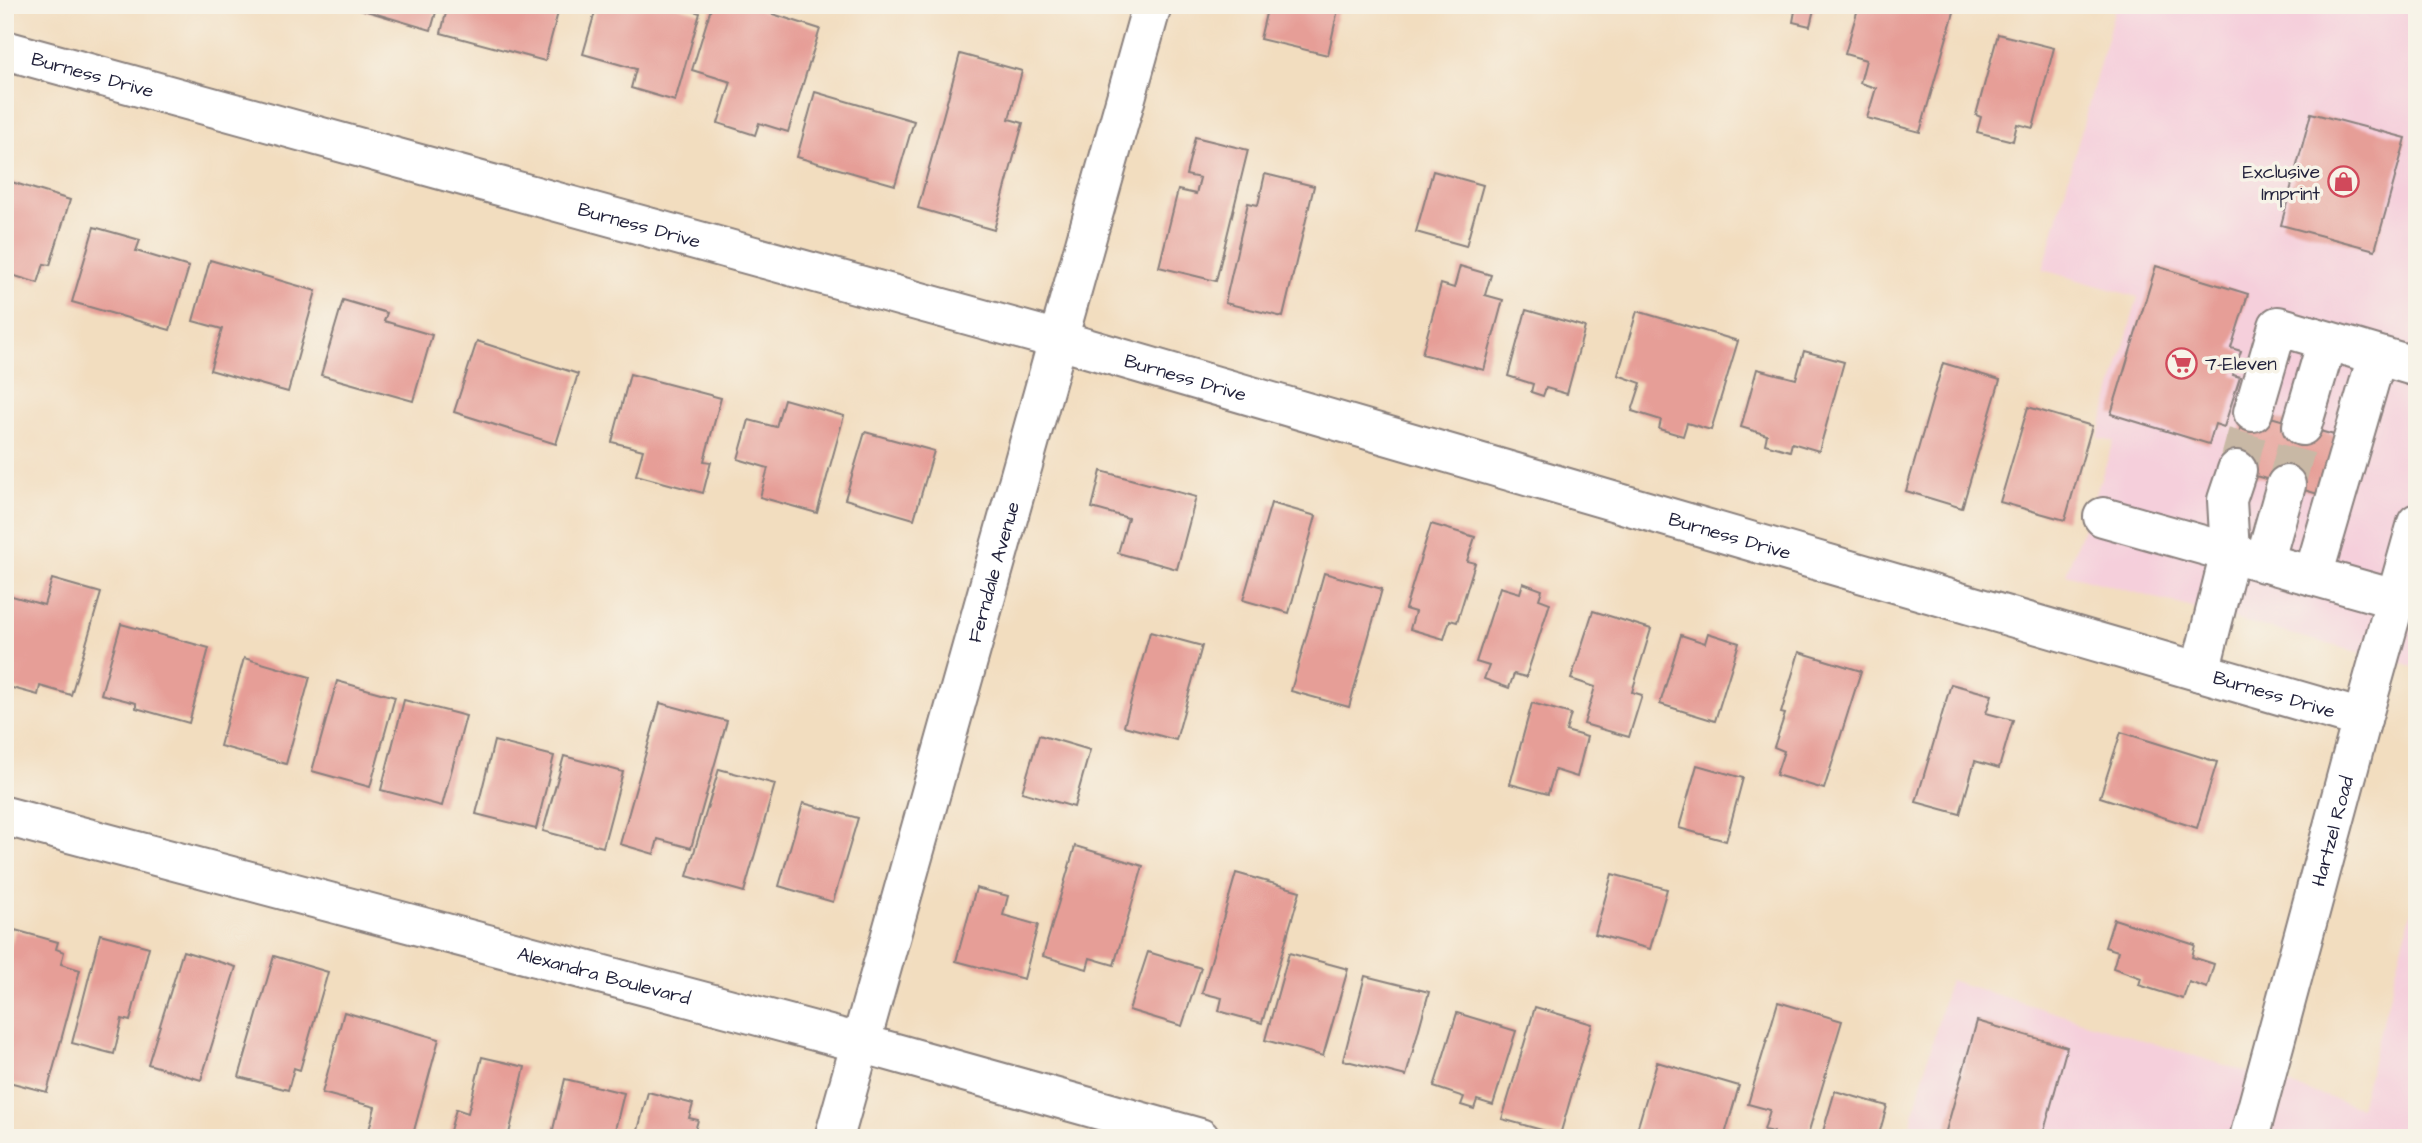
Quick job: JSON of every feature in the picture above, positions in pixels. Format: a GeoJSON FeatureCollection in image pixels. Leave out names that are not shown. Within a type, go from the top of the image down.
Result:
{"type":"FeatureCollection","features":[{"type":"Feature","properties":{"kind":"street","name":"Ferndale Avenue"},"geometry":{"type":"LineString","coordinates":[[834,1138],[1152,5]]}},
{"type":"Feature","properties":{"kind":"street","name":"Burness Drive"},"geometry":{"type":"LineString","coordinates":[[5,50],[1059,340],[2362,719]]}},
{"type":"Feature","properties":{"kind":"street"},"geometry":{"type":"LineString","coordinates":[[2253,412],[2278,326],[2417,367]]}},
{"type":"Feature","properties":{"kind":"street"},"geometry":{"type":"LineString","coordinates":[[2302,426],[2327,341]]}},
{"type":"Feature","properties":{"kind":"street"},"geometry":{"type":"LineString","coordinates":[[2313,576],[2377,356]]}},
{"type":"Feature","properties":{"kind":"street"},"geometry":{"type":"LineString","coordinates":[[2237,470],[2227,500],[2247,558]]}},
{"type":"Feature","properties":{"kind":"street"},"geometry":{"type":"LineString","coordinates":[[2200,672],[2247,558],[2286,485]]}},
{"type":"Feature","properties":{"kind":"street"},"geometry":{"type":"LineString","coordinates":[[2103,517],[2395,599]]}},
{"type":"Feature","properties":{"kind":"street","name":"Hartzel Road"},"geometry":{"type":"LineString","coordinates":[[2249,1138],[2417,523]]}},
{"type":"Feature","properties":{"kind":"street","name":"Alexandra Boulevard"},"geometry":{"type":"LineString","coordinates":[[5,816],[860,1043],[1199,1138]]}},
{"type":"Feature","properties":{"kind":"shaded area"},"geometry":{"type":"Polygon","coordinates":[[[2116,5],[2417,5],[2417,668],[2066,574],[2114,442],[2098,438],[2138,297],[2043,270],[2116,5]]]}},
{"type":"Feature","properties":{"kind":"shaded area"},"geometry":{"type":"Polygon","coordinates":[[[2417,891],[2417,1138],[1907,1138],[1949,980],[2360,1107],[2417,891]]]}},
{"type":"Feature","properties":{"kind":"building"},"geometry":{"type":"Polygon","coordinates":[[[346,5],[438,5],[431,30],[346,5]]]}},
{"type":"Feature","properties":{"kind":"building"},"geometry":{"type":"Polygon","coordinates":[[[448,5],[560,5],[545,61],[441,33],[448,5]]]}},
{"type":"Feature","properties":{"kind":"building"},"geometry":{"type":"Polygon","coordinates":[[[597,5],[674,5],[700,13],[675,101],[631,88],[636,69],[583,54],[597,5]]]}},
{"type":"Feature","properties":{"kind":"building"},"geometry":{"type":"Polygon","coordinates":[[[712,5],[761,5],[760,10],[820,29],[788,132],[759,123],[755,135],[718,123],[731,82],[692,70],[712,5]]]}},
{"type":"Feature","properties":{"kind":"building"},"geometry":{"type":"Polygon","coordinates":[[[1268,5],[1339,5],[1328,55],[1260,39],[1268,5]]]}},
{"type":"Feature","properties":{"kind":"building"},"geometry":{"type":"Polygon","coordinates":[[[1776,5],[1815,5],[1810,26],[1793,22],[1795,11],[1776,5]]]}},
{"type":"Feature","properties":{"kind":"building"},"geometry":{"type":"Polygon","coordinates":[[[1859,5],[1956,5],[1920,132],[1867,118],[1876,88],[1860,83],[1866,60],[1845,54],[1859,5]]]}},
{"type":"Feature","properties":{"kind":"building"},"geometry":{"type":"Polygon","coordinates":[[[1998,34],[2054,48],[2033,128],[2017,124],[2013,141],[1977,132],[1981,117],[1976,115],[1998,34]]]}},
{"type":"Feature","properties":{"kind":"building"},"geometry":{"type":"Polygon","coordinates":[[[960,54],[1022,71],[1009,119],[1023,123],[994,230],[918,208],[960,54]]]}},
{"type":"Feature","properties":{"kind":"building"},"geometry":{"type":"Polygon","coordinates":[[[815,92],[914,121],[895,185],[797,157],[815,92]]]}},
{"type":"Feature","properties":{"kind":"building","name":"Exclusive Imprint"},"geometry":{"type":"Polygon","coordinates":[[[2311,113],[2406,138],[2375,250],[2281,225],[2311,113]]]}},
{"type":"Feature","properties":{"kind":"building"},"geometry":{"type":"Polygon","coordinates":[[[1195,137],[1248,150],[1216,281],[1159,267],[1178,190],[1196,194],[1200,178],[1186,175],[1195,137]]]}},
{"type":"Feature","properties":{"kind":"building"},"geometry":{"type":"Polygon","coordinates":[[[1433,171],[1483,185],[1466,246],[1416,232],[1433,171]]]}},
{"type":"Feature","properties":{"kind":"building"},"geometry":{"type":"Polygon","coordinates":[[[1265,174],[1314,186],[1283,317],[1225,303],[1248,203],[1258,205],[1265,174]]]}},
{"type":"Feature","properties":{"kind":"building"},"geometry":{"type":"Polygon","coordinates":[[[5,180],[70,200],[50,265],[44,264],[38,283],[5,273],[5,180]]]}},
{"type":"Feature","properties":{"kind":"building"},"geometry":{"type":"Polygon","coordinates":[[[94,227],[140,240],[136,251],[189,267],[170,330],[72,302],[94,227]]]}},
{"type":"Feature","properties":{"kind":"building"},"geometry":{"type":"Polygon","coordinates":[[[210,260],[316,291],[288,392],[210,370],[222,329],[193,321],[210,260]]]}},
{"type":"Feature","properties":{"kind":"building"},"geometry":{"type":"Polygon","coordinates":[[[1460,266],[1491,275],[1485,295],[1503,300],[1484,370],[1422,354],[1441,284],[1454,288],[1460,266]]]}},
{"type":"Feature","properties":{"kind":"building","name":"7-Eleven"},"geometry":{"type":"Polygon","coordinates":[[[2156,266],[2248,294],[2231,348],[2241,351],[2233,375],[2240,377],[2224,427],[2215,424],[2209,444],[2111,414],[2156,266]]]}},
{"type":"Feature","properties":{"kind":"building"},"geometry":{"type":"Polygon","coordinates":[[[343,300],[387,313],[384,321],[432,335],[413,401],[321,375],[343,300]]]}},
{"type":"Feature","properties":{"kind":"building"},"geometry":{"type":"Polygon","coordinates":[[[1526,310],[1585,327],[1567,394],[1546,388],[1543,396],[1531,392],[1533,384],[1508,376],[1526,310]]]}},
{"type":"Feature","properties":{"kind":"building"},"geometry":{"type":"Polygon","coordinates":[[[1637,311],[1738,341],[1711,430],[1687,423],[1683,436],[1659,429],[1661,420],[1632,411],[1641,383],[1618,375],[1637,311]]]}},
{"type":"Feature","properties":{"kind":"building"},"geometry":{"type":"Polygon","coordinates":[[[477,341],[578,374],[556,444],[454,412],[477,341]]]}},
{"type":"Feature","properties":{"kind":"building"},"geometry":{"type":"Polygon","coordinates":[[[1804,351],[1844,362],[1819,451],[1792,443],[1790,451],[1765,444],[1767,435],[1741,427],[1757,369],[1796,379],[1804,351]]]}},
{"type":"Feature","properties":{"kind":"building"},"geometry":{"type":"Polygon","coordinates":[[[1943,363],[2000,380],[1962,508],[1906,491],[1943,363]]]}},
{"type":"Feature","properties":{"kind":"building"},"geometry":{"type":"Polygon","coordinates":[[[630,374],[721,398],[704,461],[711,462],[703,493],[636,475],[643,450],[612,442],[630,374]]]}},
{"type":"Feature","properties":{"kind":"building"},"geometry":{"type":"Polygon","coordinates":[[[784,399],[844,416],[817,513],[760,497],[768,468],[738,459],[749,420],[776,427],[784,399]]]}},
{"type":"Feature","properties":{"kind":"building"},"geometry":{"type":"Polygon","coordinates":[[[2028,407],[2092,426],[2065,520],[2000,502],[2028,407]]]}},
{"type":"Feature","properties":{"kind":"building","name":"7-Eleven"},"geometry":{"type":"Polygon","coordinates":[[[2246,410],[2341,437],[2325,496],[2228,468],[2246,410]]]}},
{"type":"Feature","properties":{"kind":"building"},"geometry":{"type":"Polygon","coordinates":[[[865,432],[934,451],[914,519],[845,499],[865,432]]]}},
{"type":"Feature","properties":{"kind":"building"},"geometry":{"type":"Polygon","coordinates":[[[1101,471],[1196,497],[1177,569],[1118,553],[1128,518],[1092,508],[1101,471]]]}},
{"type":"Feature","properties":{"kind":"building"},"geometry":{"type":"Polygon","coordinates":[[[1271,503],[1316,516],[1289,613],[1243,600],[1271,503]]]}},
{"type":"Feature","properties":{"kind":"building"},"geometry":{"type":"Polygon","coordinates":[[[1431,524],[1475,537],[1467,561],[1475,563],[1457,622],[1450,620],[1444,639],[1410,629],[1415,612],[1405,609],[1431,524]]]}},
{"type":"Feature","properties":{"kind":"building"},"geometry":{"type":"Polygon","coordinates":[[[1324,573],[1382,589],[1349,707],[1291,691],[1324,573]]]}},
{"type":"Feature","properties":{"kind":"building"},"geometry":{"type":"Polygon","coordinates":[[[52,579],[101,593],[71,695],[40,686],[38,695],[5,686],[5,594],[44,605],[52,579]]]}},
{"type":"Feature","properties":{"kind":"building"},"geometry":{"type":"Polygon","coordinates":[[[1523,583],[1542,590],[1539,599],[1550,603],[1526,677],[1514,674],[1509,688],[1484,679],[1489,666],[1476,662],[1500,587],[1520,593],[1523,583]]]}},
{"type":"Feature","properties":{"kind":"building"},"geometry":{"type":"Polygon","coordinates":[[[1593,611],[1651,629],[1632,692],[1642,695],[1629,737],[1584,724],[1595,687],[1571,679],[1593,611]]]}},
{"type":"Feature","properties":{"kind":"building"},"geometry":{"type":"Polygon","coordinates":[[[121,624],[209,648],[189,723],[136,708],[136,703],[101,694],[121,624]]]}},
{"type":"Feature","properties":{"kind":"building"},"geometry":{"type":"Polygon","coordinates":[[[1150,632],[1202,646],[1176,740],[1124,726],[1150,632]]]}},
{"type":"Feature","properties":{"kind":"building"},"geometry":{"type":"Polygon","coordinates":[[[1708,633],[1739,643],[1715,721],[1660,704],[1681,635],[1705,643],[1708,633]]]}},
{"type":"Feature","properties":{"kind":"building"},"geometry":{"type":"Polygon","coordinates":[[[1799,652],[1861,671],[1824,789],[1776,775],[1784,751],[1774,747],[1785,714],[1781,713],[1799,652]]]}},
{"type":"Feature","properties":{"kind":"building"},"geometry":{"type":"Polygon","coordinates":[[[244,658],[310,677],[286,764],[220,746],[244,658]]]}},
{"type":"Feature","properties":{"kind":"building"},"geometry":{"type":"Polygon","coordinates":[[[337,681],[395,697],[370,787],[312,771],[337,681]]]}},
{"type":"Feature","properties":{"kind":"building"},"geometry":{"type":"Polygon","coordinates":[[[1951,684],[1992,695],[1986,713],[2013,720],[1999,768],[1975,761],[1960,814],[1916,802],[1951,684]]]}},
{"type":"Feature","properties":{"kind":"building"},"geometry":{"type":"Polygon","coordinates":[[[404,700],[466,716],[442,806],[381,790],[404,700]]]}},
{"type":"Feature","properties":{"kind":"building"},"geometry":{"type":"Polygon","coordinates":[[[660,703],[727,721],[691,848],[658,839],[654,854],[620,844],[660,703]]]}},
{"type":"Feature","properties":{"kind":"building"},"geometry":{"type":"Polygon","coordinates":[[[1532,703],[1571,714],[1566,731],[1587,737],[1577,777],[1555,770],[1548,794],[1510,784],[1532,703]]]}},
{"type":"Feature","properties":{"kind":"building"},"geometry":{"type":"Polygon","coordinates":[[[2121,732],[2217,762],[2197,828],[2100,797],[2121,732]]]}},
{"type":"Feature","properties":{"kind":"building"},"geometry":{"type":"Polygon","coordinates":[[[1039,735],[1090,750],[1074,807],[1022,792],[1039,735]]]}},
{"type":"Feature","properties":{"kind":"building"},"geometry":{"type":"Polygon","coordinates":[[[494,741],[554,756],[536,829],[476,814],[494,741]]]}},
{"type":"Feature","properties":{"kind":"building"},"geometry":{"type":"Polygon","coordinates":[[[564,756],[623,772],[603,847],[543,831],[564,756]]]}},
{"type":"Feature","properties":{"kind":"building"},"geometry":{"type":"Polygon","coordinates":[[[1697,765],[1743,778],[1726,841],[1679,828],[1697,765]]]}},
{"type":"Feature","properties":{"kind":"building"},"geometry":{"type":"Polygon","coordinates":[[[719,769],[775,784],[744,892],[687,876],[719,769]]]}},
{"type":"Feature","properties":{"kind":"building"},"geometry":{"type":"Polygon","coordinates":[[[803,803],[858,818],[833,902],[779,886],[803,803]]]}},
{"type":"Feature","properties":{"kind":"building"},"geometry":{"type":"Polygon","coordinates":[[[1075,846],[1143,866],[1114,965],[1090,958],[1087,969],[1043,956],[1075,846]]]}},
{"type":"Feature","properties":{"kind":"building"},"geometry":{"type":"Polygon","coordinates":[[[1236,873],[1300,891],[1262,1023],[1219,1011],[1222,998],[1202,993],[1236,873]]]}},
{"type":"Feature","properties":{"kind":"building"},"geometry":{"type":"Polygon","coordinates":[[[1612,874],[1667,889],[1650,949],[1595,934],[1612,874]]]}},
{"type":"Feature","properties":{"kind":"building"},"geometry":{"type":"Polygon","coordinates":[[[976,888],[1008,896],[1003,915],[1038,925],[1024,979],[956,961],[976,888]]]}},
{"type":"Feature","properties":{"kind":"building"},"geometry":{"type":"Polygon","coordinates":[[[2114,919],[2195,945],[2192,957],[2214,964],[2207,988],[2189,982],[2183,999],[2139,985],[2141,978],[2113,968],[2118,951],[2105,947],[2114,919]]]}},
{"type":"Feature","properties":{"kind":"building"},"geometry":{"type":"Polygon","coordinates":[[[15,930],[58,942],[56,949],[64,952],[61,964],[80,970],[47,1092],[5,1081],[5,966],[15,930]]]}},
{"type":"Feature","properties":{"kind":"building"},"geometry":{"type":"Polygon","coordinates":[[[100,934],[149,947],[130,1021],[122,1019],[114,1054],[72,1043],[100,934]]]}},
{"type":"Feature","properties":{"kind":"building"},"geometry":{"type":"Polygon","coordinates":[[[183,951],[236,967],[201,1080],[148,1064],[183,951]]]}},
{"type":"Feature","properties":{"kind":"building"},"geometry":{"type":"Polygon","coordinates":[[[1148,952],[1201,968],[1182,1026],[1129,1010],[1148,952]]]}},
{"type":"Feature","properties":{"kind":"building"},"geometry":{"type":"Polygon","coordinates":[[[1289,953],[1348,969],[1323,1056],[1265,1040],[1289,953]]]}},
{"type":"Feature","properties":{"kind":"building"},"geometry":{"type":"Polygon","coordinates":[[[274,956],[328,972],[300,1070],[294,1068],[288,1090],[239,1077],[274,956]]]}},
{"type":"Feature","properties":{"kind":"building"},"geometry":{"type":"Polygon","coordinates":[[[1365,976],[1429,992],[1406,1076],[1343,1060],[1365,976]]]}},
{"type":"Feature","properties":{"kind":"building"},"geometry":{"type":"Polygon","coordinates":[[[1778,1002],[1842,1021],[1808,1134],[1818,1138],[1771,1138],[1773,1132],[1764,1130],[1770,1110],[1748,1104],[1778,1002]]]}},
{"type":"Feature","properties":{"kind":"building"},"geometry":{"type":"Polygon","coordinates":[[[1535,1007],[1592,1024],[1560,1135],[1502,1119],[1535,1007]]]}},
{"type":"Feature","properties":{"kind":"building"},"geometry":{"type":"Polygon","coordinates":[[[344,1012],[439,1039],[412,1138],[381,1138],[368,1134],[375,1107],[322,1093],[344,1012]]]}},
{"type":"Feature","properties":{"kind":"building"},"geometry":{"type":"Polygon","coordinates":[[[1457,1013],[1516,1031],[1493,1105],[1477,1100],[1474,1109],[1461,1105],[1464,1097],[1434,1087],[1457,1013]]]}},
{"type":"Feature","properties":{"kind":"building"},"geometry":{"type":"Polygon","coordinates":[[[1977,1021],[2067,1047],[2042,1138],[1944,1138],[1977,1021]]]}},
{"type":"Feature","properties":{"kind":"building"},"geometry":{"type":"Polygon","coordinates":[[[482,1057],[525,1067],[508,1138],[448,1138],[456,1109],[468,1113],[482,1057]]]}},
{"type":"Feature","properties":{"kind":"building"},"geometry":{"type":"Polygon","coordinates":[[[1657,1062],[1739,1086],[1724,1138],[1653,1138],[1636,1133],[1657,1062]]]}},
{"type":"Feature","properties":{"kind":"building"},"geometry":{"type":"Polygon","coordinates":[[[565,1079],[624,1093],[613,1138],[551,1138],[565,1079]]]}},
{"type":"Feature","properties":{"kind":"building"},"geometry":{"type":"Polygon","coordinates":[[[1835,1091],[1887,1106],[1878,1138],[1821,1138],[1835,1091]]]}},
{"type":"Feature","properties":{"kind":"building"},"geometry":{"type":"Polygon","coordinates":[[[648,1092],[693,1104],[689,1118],[698,1120],[693,1138],[636,1138],[648,1092]]]}},
{"type":"Feature","properties":{"kind":"tunnel"},"geometry":{"type":"LineString","coordinates":[[2237,470],[2253,412]]}},
{"type":"Feature","properties":{"kind":"tunnel"},"geometry":{"type":"LineString","coordinates":[[2286,485],[2302,426]]}},
{"type":"Feature","properties":{"kind":"place","name":"Exclusive Imprint"},"geometry":{"type":"Point","coordinates":[2343,182]}},
{"type":"Feature","properties":{"kind":"place","name":"7-Eleven"},"geometry":{"type":"Point","coordinates":[2182,363]}}]}
